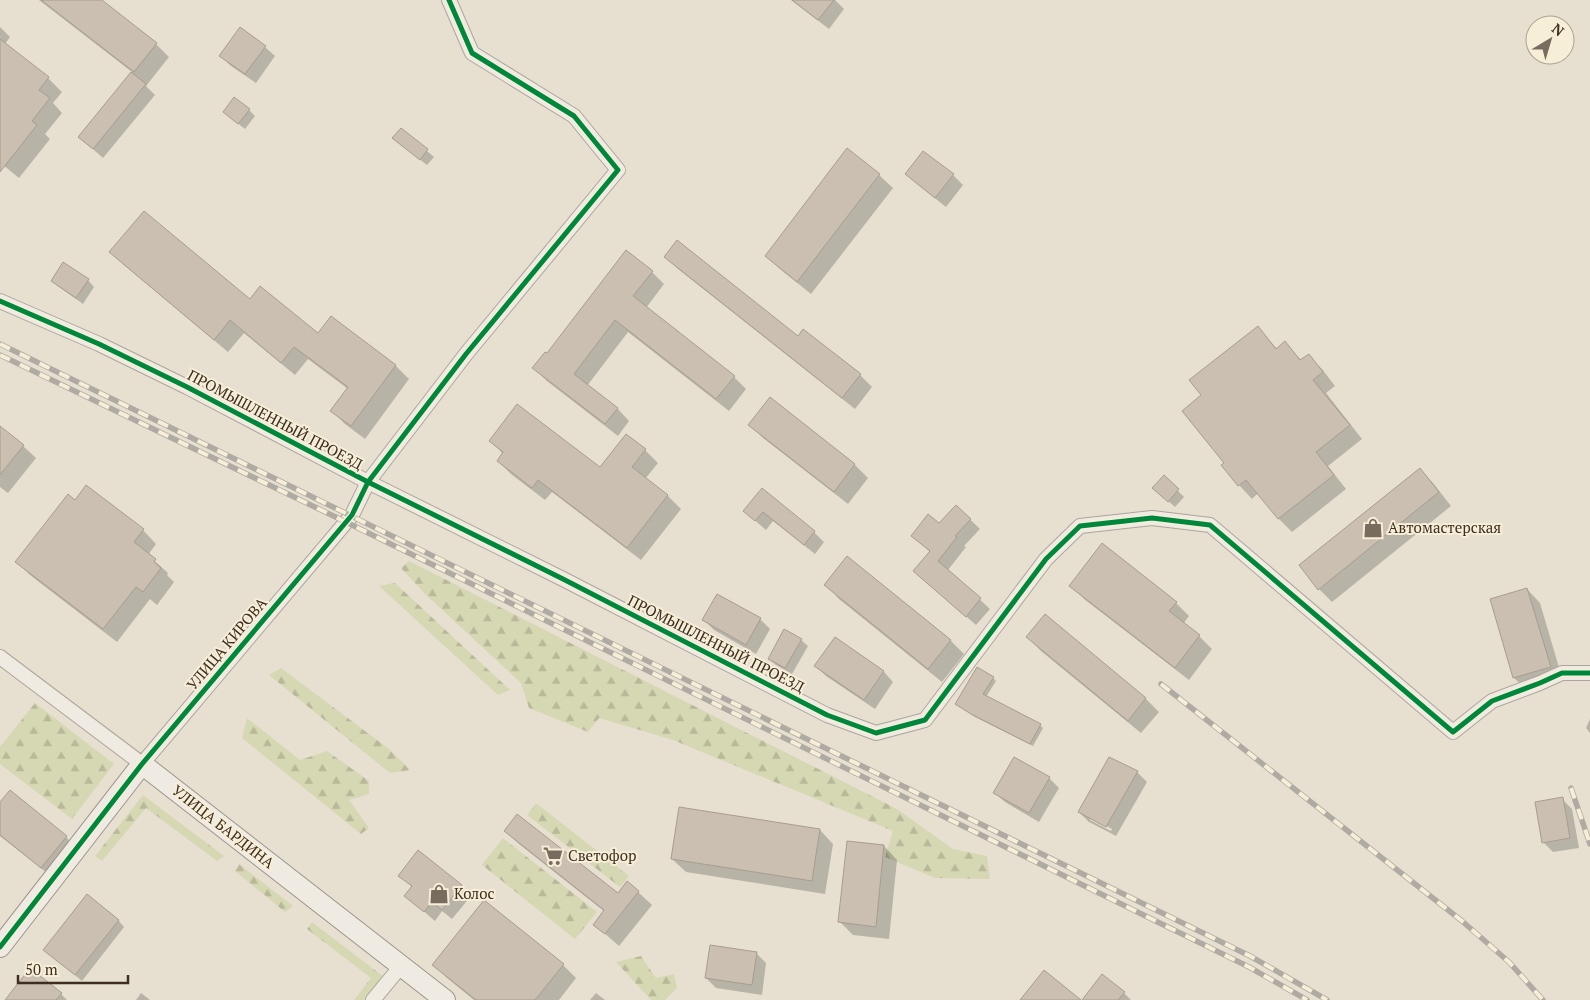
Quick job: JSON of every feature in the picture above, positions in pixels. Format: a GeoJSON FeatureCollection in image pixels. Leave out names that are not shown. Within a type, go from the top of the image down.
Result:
{"type":"FeatureCollection","features":[{"type":"Feature","properties":{"kind":"street","name":"УЛИЦА КИРОВА"},"geometry":{"type":"LineString","coordinates":[[0,947],[142,764],[352,515],[368,482],[466,354],[618,170],[574,116],[472,52],[449,0]]}},
{"type":"Feature","properties":{"kind":"street","name":"ПРОМЫШЛЕННЫЙ ПРОЕЗД"},"geometry":{"type":"LineString","coordinates":[[0,301],[99,344],[178,383],[368,482],[563,579],[827,715],[876,733],[925,720],[1046,559],[1080,526],[1152,518],[1210,525],[1453,732],[1492,701],[1562,673],[1590,673]]}},
{"type":"Feature","properties":{"kind":"street","name":"УЛИЦА БАРДИНА"},"geometry":{"type":"LineString","coordinates":[[0,656],[445,1000]]}},
{"type":"Feature","properties":{"kind":"street"},"geometry":{"type":"LineString","coordinates":[[373,1000],[401,966]]}},
{"type":"Feature","properties":{"kind":"green space"},"geometry":{"type":"Polygon","coordinates":[[[409,561],[897,809],[953,849],[987,856],[990,879],[935,878],[885,857],[893,831],[673,740],[599,718],[588,732],[529,708],[521,683],[425,594],[401,568],[409,561]]]}},
{"type":"Feature","properties":{"kind":"green space"},"geometry":{"type":"Polygon","coordinates":[[[395,583],[510,690],[498,695],[379,586],[395,583]]]}},
{"type":"Feature","properties":{"kind":"green space"},"geometry":{"type":"Polygon","coordinates":[[[281,668],[389,749],[410,770],[390,773],[269,675],[281,668]]]}},
{"type":"Feature","properties":{"kind":"green space"},"geometry":{"type":"Polygon","coordinates":[[[35,703],[114,764],[72,819],[0,764],[0,747],[35,703]]]}},
{"type":"Feature","properties":{"kind":"green space"},"geometry":{"type":"Polygon","coordinates":[[[247,718],[300,760],[327,751],[369,781],[369,794],[349,800],[369,828],[361,834],[242,738],[247,718]]]}},
{"type":"Feature","properties":{"kind":"green space"},"geometry":{"type":"Polygon","coordinates":[[[143,795],[224,856],[217,861],[146,808],[102,861],[95,856],[143,795]]]}},
{"type":"Feature","properties":{"kind":"green space"},"geometry":{"type":"Polygon","coordinates":[[[536,803],[629,876],[620,887],[527,815],[536,803]]]}},
{"type":"Feature","properties":{"kind":"green space"},"geometry":{"type":"Polygon","coordinates":[[[503,838],[597,912],[575,939],[482,865],[503,838]]]}},
{"type":"Feature","properties":{"kind":"green space"},"geometry":{"type":"Polygon","coordinates":[[[239,864],[293,906],[285,912],[235,871],[239,864]]]}},
{"type":"Feature","properties":{"kind":"green space"},"geometry":{"type":"Polygon","coordinates":[[[312,922],[384,977],[365,1000],[354,1000],[371,978],[307,929],[312,922]]]}},
{"type":"Feature","properties":{"kind":"green space"},"geometry":{"type":"Polygon","coordinates":[[[641,956],[656,978],[674,974],[677,988],[665,1000],[651,1000],[616,962],[641,956]]]}},
{"type":"Feature","properties":{"kind":"building"},"geometry":{"type":"Polygon","coordinates":[[[41,0],[102,0],[157,43],[134,72],[41,0]]]}},
{"type":"Feature","properties":{"kind":"building"},"geometry":{"type":"Polygon","coordinates":[[[792,0],[834,0],[818,20],[792,0]]]}},
{"type":"Feature","properties":{"kind":"building"},"geometry":{"type":"Polygon","coordinates":[[[240,27],[266,46],[245,74],[219,56],[240,27]]]}},
{"type":"Feature","properties":{"kind":"building"},"geometry":{"type":"Polygon","coordinates":[[[0,39],[49,77],[39,90],[50,98],[32,121],[37,125],[0,172],[0,39]]]}},
{"type":"Feature","properties":{"kind":"building"},"geometry":{"type":"Polygon","coordinates":[[[131,72],[146,84],[93,149],[78,137],[131,72]]]}},
{"type":"Feature","properties":{"kind":"building"},"geometry":{"type":"Polygon","coordinates":[[[234,97],[250,109],[238,124],[223,112],[234,97]]]}},
{"type":"Feature","properties":{"kind":"building"},"geometry":{"type":"Polygon","coordinates":[[[401,128],[428,149],[420,160],[392,138],[401,128]]]}},
{"type":"Feature","properties":{"kind":"building"},"geometry":{"type":"Polygon","coordinates":[[[847,148],[880,174],[797,282],[765,256],[847,148]]]}},
{"type":"Feature","properties":{"kind":"building"},"geometry":{"type":"Polygon","coordinates":[[[923,151],[954,174],[935,198],[905,174],[923,151]]]}},
{"type":"Feature","properties":{"kind":"building"},"geometry":{"type":"Polygon","coordinates":[[[144,211],[250,299],[260,286],[318,333],[331,316],[396,365],[351,426],[330,411],[348,387],[294,347],[281,363],[230,320],[214,340],[109,252],[144,211]]]}},
{"type":"Feature","properties":{"kind":"building"},"geometry":{"type":"Polygon","coordinates":[[[677,240],[798,336],[803,329],[861,374],[842,398],[664,257],[677,240]]]}},
{"type":"Feature","properties":{"kind":"building"},"geometry":{"type":"Polygon","coordinates":[[[626,250],[653,271],[633,296],[735,376],[716,399],[615,320],[574,374],[618,408],[605,424],[532,368],[545,352],[547,353],[626,250]]]}},
{"type":"Feature","properties":{"kind":"building"},"geometry":{"type":"Polygon","coordinates":[[[63,262],[89,279],[76,298],[51,281],[63,262]]]}},
{"type":"Feature","properties":{"kind":"building"},"geometry":{"type":"Polygon","coordinates":[[[1258,326],[1276,349],[1285,341],[1300,360],[1309,354],[1323,372],[1313,380],[1350,425],[1316,452],[1334,475],[1278,519],[1246,480],[1238,486],[1221,465],[1224,463],[1182,411],[1201,395],[1189,380],[1258,326]]]}},
{"type":"Feature","properties":{"kind":"building"},"geometry":{"type":"Polygon","coordinates":[[[770,397],[855,464],[834,492],[748,425],[770,397]]]}},
{"type":"Feature","properties":{"kind":"building"},"geometry":{"type":"Polygon","coordinates":[[[517,404],[600,467],[626,434],[646,449],[632,467],[668,495],[627,548],[538,480],[532,488],[497,461],[503,452],[489,441],[517,404]]]}},
{"type":"Feature","properties":{"kind":"building"},"geometry":{"type":"Polygon","coordinates":[[[0,426],[24,445],[0,475],[0,426]]]}},
{"type":"Feature","properties":{"kind":"building"},"geometry":{"type":"Polygon","coordinates":[[[1420,468],[1439,492],[1318,590],[1299,565],[1420,468]]]}},
{"type":"Feature","properties":{"kind":"building"},"geometry":{"type":"Polygon","coordinates":[[[1164,475],[1179,489],[1168,502],[1152,488],[1164,475]]]}},
{"type":"Feature","properties":{"kind":"building"},"geometry":{"type":"Polygon","coordinates":[[[86,485],[144,529],[134,542],[156,559],[154,562],[161,568],[143,592],[136,587],[103,629],[15,562],[68,494],[75,500],[86,485]]]}},
{"type":"Feature","properties":{"kind":"building"},"geometry":{"type":"Polygon","coordinates":[[[762,488],[815,531],[804,545],[763,512],[755,521],[743,511],[762,488]]]}},
{"type":"Feature","properties":{"kind":"building"},"geometry":{"type":"Polygon","coordinates":[[[956,505],[971,519],[955,536],[957,537],[938,561],[981,598],[966,617],[913,571],[930,551],[911,536],[928,514],[939,523],[956,505]]]}},
{"type":"Feature","properties":{"kind":"building"},"geometry":{"type":"Polygon","coordinates":[[[1102,543],[1177,602],[1169,611],[1200,635],[1175,668],[1069,586],[1102,543]]]}},
{"type":"Feature","properties":{"kind":"building"},"geometry":{"type":"Polygon","coordinates":[[[847,556],[951,640],[928,669],[824,585],[847,556]]]}},
{"type":"Feature","properties":{"kind":"building"},"geometry":{"type":"Polygon","coordinates":[[[1527,588],[1551,667],[1513,678],[1490,599],[1527,588]]]}},
{"type":"Feature","properties":{"kind":"building"},"geometry":{"type":"Polygon","coordinates":[[[717,594],[761,618],[746,645],[702,620],[717,594]]]}},
{"type":"Feature","properties":{"kind":"building"},"geometry":{"type":"Polygon","coordinates":[[[1045,614],[1146,698],[1128,721],[1026,637],[1045,614]]]}},
{"type":"Feature","properties":{"kind":"building"},"geometry":{"type":"Polygon","coordinates":[[[784,629],[802,639],[785,668],[768,659],[784,629]]]}},
{"type":"Feature","properties":{"kind":"building"},"geometry":{"type":"Polygon","coordinates":[[[835,637],[884,671],[864,700],[814,666],[835,637]]]}},
{"type":"Feature","properties":{"kind":"building"},"geometry":{"type":"Polygon","coordinates":[[[977,667],[994,677],[983,694],[1041,724],[1030,744],[955,704],[977,667]]]}},
{"type":"Feature","properties":{"kind":"building"},"geometry":{"type":"Polygon","coordinates":[[[1014,757],[1050,777],[1029,813],[993,793],[1014,757]]]}},
{"type":"Feature","properties":{"kind":"building"},"geometry":{"type":"Polygon","coordinates":[[[1109,757],[1138,771],[1106,827],[1078,812],[1109,757]]]}},
{"type":"Feature","properties":{"kind":"building"},"geometry":{"type":"Polygon","coordinates":[[[10,790],[67,836],[41,868],[0,835],[0,802],[10,790]]]}},
{"type":"Feature","properties":{"kind":"building"},"geometry":{"type":"Polygon","coordinates":[[[1563,797],[1570,838],[1542,843],[1535,802],[1563,797]]]}},
{"type":"Feature","properties":{"kind":"building"},"geometry":{"type":"Polygon","coordinates":[[[679,807],[820,829],[812,881],[671,859],[679,807]]]}},
{"type":"Feature","properties":{"kind":"building","name":"Светофор"},"geometry":{"type":"Polygon","coordinates":[[[517,814],[618,893],[627,881],[639,891],[605,934],[593,925],[604,910],[504,831],[517,814]]]}},
{"type":"Feature","properties":{"kind":"building"},"geometry":{"type":"Polygon","coordinates":[[[847,841],[884,845],[876,927],[838,922],[847,841]]]}},
{"type":"Feature","properties":{"kind":"building"},"geometry":{"type":"Polygon","coordinates":[[[418,850],[462,885],[442,910],[432,902],[424,912],[404,896],[412,886],[398,876],[418,850]]]}},
{"type":"Feature","properties":{"kind":"building"},"geometry":{"type":"Polygon","coordinates":[[[87,894],[119,920],[75,975],[43,950],[87,894]]]}},
{"type":"Feature","properties":{"kind":"building"},"geometry":{"type":"Polygon","coordinates":[[[484,900],[564,964],[535,1000],[476,1000],[432,965],[484,900]]]}},
{"type":"Feature","properties":{"kind":"building"},"geometry":{"type":"Polygon","coordinates":[[[710,945],[757,952],[752,985],[705,978],[710,945]]]}},
{"type":"Feature","properties":{"kind":"building"},"geometry":{"type":"Polygon","coordinates":[[[30,968],[62,993],[56,1000],[5,1000],[30,968]]]}},
{"type":"Feature","properties":{"kind":"building"},"geometry":{"type":"Polygon","coordinates":[[[1044,970],[1081,1000],[1020,1000],[1044,970]]]}},
{"type":"Feature","properties":{"kind":"building"},"geometry":{"type":"Polygon","coordinates":[[[1102,974],[1125,992],[1118,1000],[1082,1000],[1102,974]]]}},
{"type":"Feature","properties":{"kind":"railway"},"geometry":{"type":"LineString","coordinates":[[0,344],[1250,956],[1327,1000]]}},
{"type":"Feature","properties":{"kind":"railway"},"geometry":{"type":"LineString","coordinates":[[0,355],[348,523],[1249,967],[1307,1000]]}},
{"type":"Feature","properties":{"kind":"railway"},"geometry":{"type":"LineString","coordinates":[[1161,684],[1462,921],[1509,962],[1543,1000]]}},
{"type":"Feature","properties":{"kind":"railway"},"geometry":{"type":"LineString","coordinates":[[1571,788],[1590,844]]}},
{"type":"Feature","properties":{"kind":"cycle path"},"geometry":{"type":"LineString","coordinates":[[0,947],[142,764],[352,515],[368,482],[466,354],[618,170],[574,116],[472,53],[449,0]]}},
{"type":"Feature","properties":{"kind":"cycle path"},"geometry":{"type":"LineString","coordinates":[[0,301],[99,344],[187,387],[368,482],[563,579],[827,715],[876,733],[925,720],[1046,559],[1080,526],[1152,518],[1210,525],[1453,732],[1492,701],[1562,673],[1590,673]]}},
{"type":"Feature","properties":{"kind":"place","name":"Автомастерская"},"geometry":{"type":"Point","coordinates":[1373,528]}},
{"type":"Feature","properties":{"kind":"place","name":"Светофор"},"geometry":{"type":"Point","coordinates":[553,856]}},
{"type":"Feature","properties":{"kind":"place","name":"Колос"},"geometry":{"type":"Point","coordinates":[439,894]}}]}
